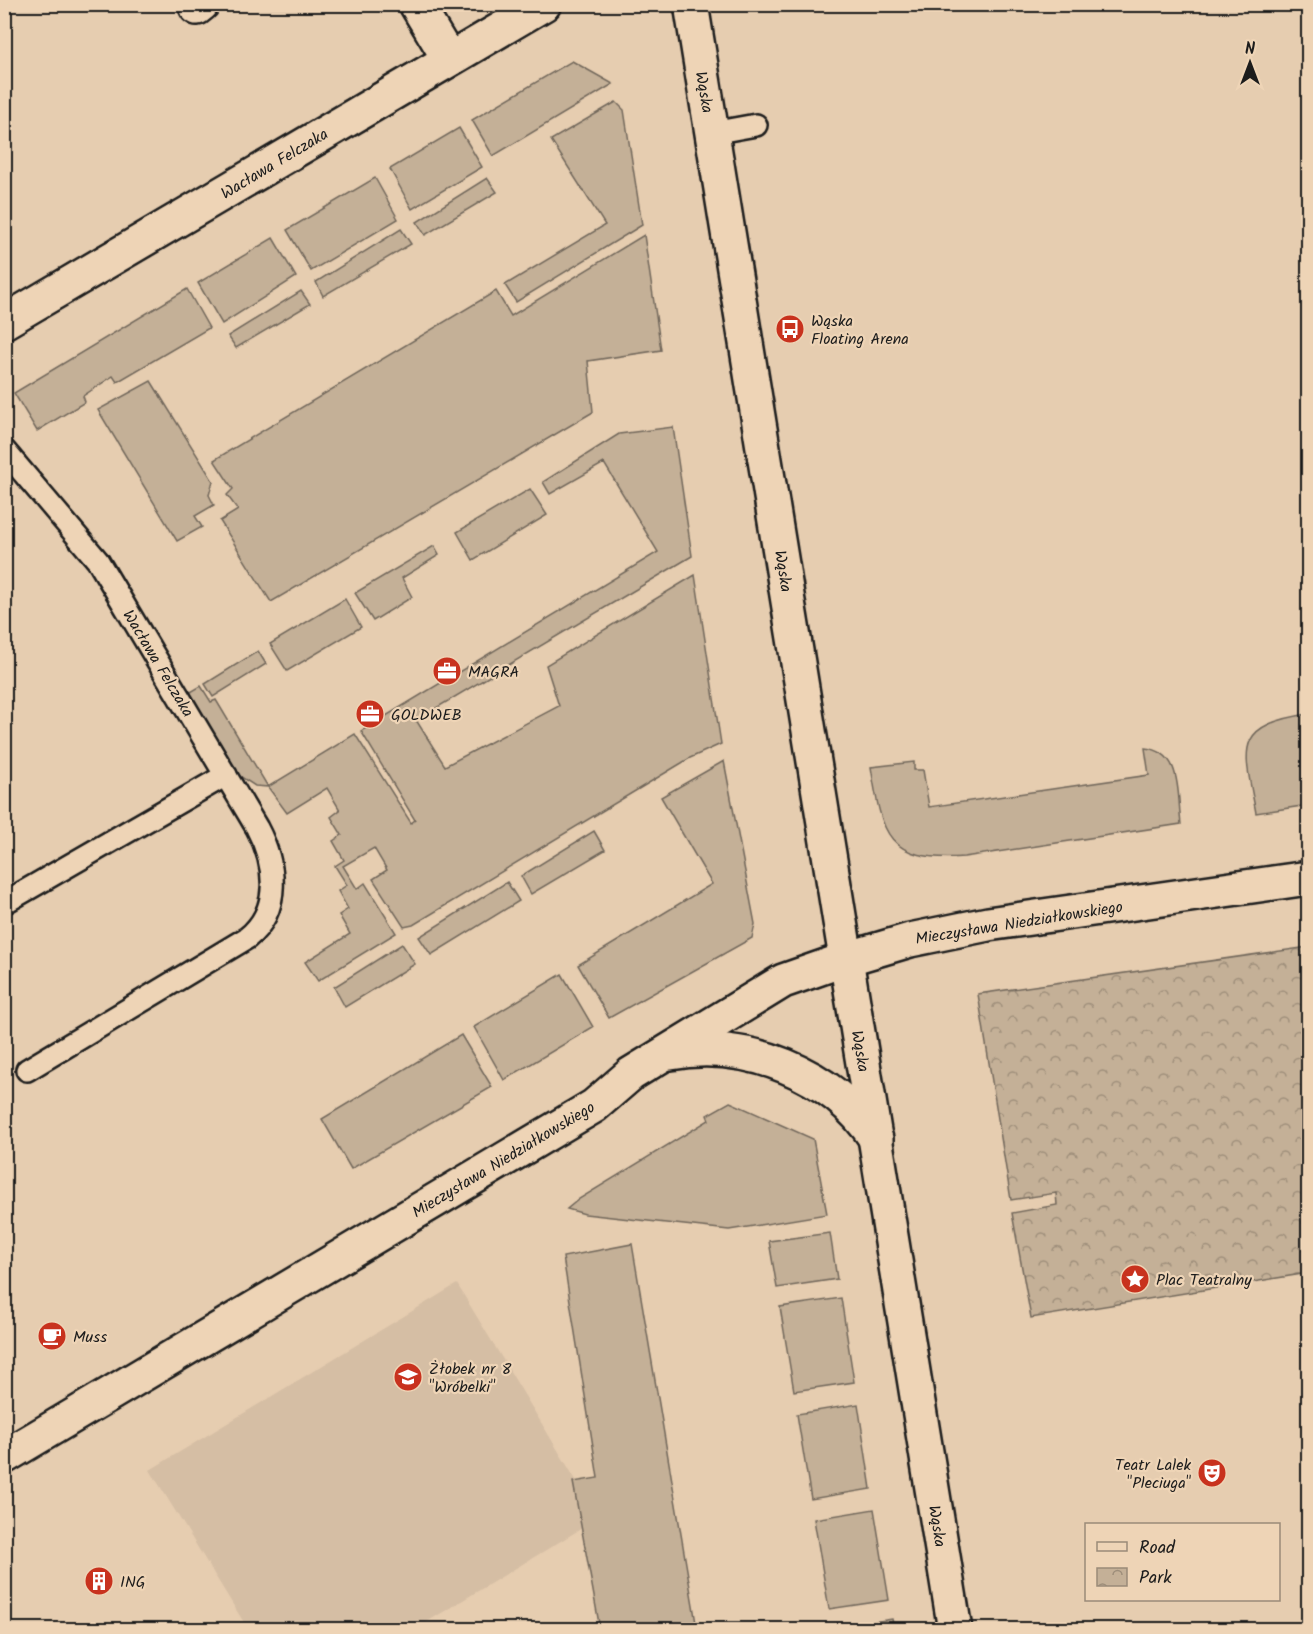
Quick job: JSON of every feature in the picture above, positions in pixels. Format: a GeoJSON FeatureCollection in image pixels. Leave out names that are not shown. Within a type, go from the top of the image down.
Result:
{"type":"FeatureCollection","features":[{"type":"Feature","properties":{"kind":"street"},"geometry":{"type":"LineString","coordinates":[[195,4],[196,8],[202,4]]}},
{"type":"Feature","properties":{"kind":"street"},"geometry":{"type":"LineString","coordinates":[[416,4],[449,59]]}},
{"type":"Feature","properties":{"kind":"street","name":"Wacława Felczaka"},"geometry":{"type":"LineString","coordinates":[[4,322],[544,4]]}},
{"type":"Feature","properties":{"kind":"street","name":"Wąska"},"geometry":{"type":"LineString","coordinates":[[691,4],[955,1629]]}},
{"type":"Feature","properties":{"kind":"street","name":"Mieczysława Niedziałkowskiego"},"geometry":{"type":"LineString","coordinates":[[4,1457],[594,1106],[631,1074],[783,981],[910,940],[988,924],[1308,878]]}},
{"type":"Feature","properties":{"kind":"street"},"geometry":{"type":"LineString","coordinates":[[662,1055],[728,1050],[777,1062],[805,1076],[838,1098],[864,1123],[876,1139]]}},
{"type":"Feature","properties":{"kind":"lane"},"geometry":{"type":"LineString","coordinates":[[712,133],[756,126]]}},
{"type":"Feature","properties":{"kind":"lane","name":"Wacława Felczaka"},"geometry":{"type":"LineString","coordinates":[[4,450],[98,561],[263,840],[270,860],[272,897],[265,920],[247,938],[27,1070]]}},
{"type":"Feature","properties":{"kind":"lane"},"geometry":{"type":"LineString","coordinates":[[4,903],[226,775]]}},
{"type":"Feature","properties":{"kind":"shaded area","name":"Żłobek nr 8 \"Wróbelki\""},"geometry":{"type":"Polygon","coordinates":[[[457,1284],[599,1518],[415,1629],[248,1629],[150,1470],[457,1284]]]}},
{"type":"Feature","properties":{"kind":"green space"},"geometry":{"type":"Polygon","coordinates":[[[572,61],[613,84],[493,156],[472,120],[572,61]]]}},
{"type":"Feature","properties":{"kind":"green space"},"geometry":{"type":"Polygon","coordinates":[[[616,102],[624,110],[642,225],[516,302],[505,285],[605,225],[551,140],[616,102]]]}},
{"type":"Feature","properties":{"kind":"green space"},"geometry":{"type":"Polygon","coordinates":[[[459,128],[482,167],[412,209],[390,169],[459,128]]]}},
{"type":"Feature","properties":{"kind":"green space"},"geometry":{"type":"Polygon","coordinates":[[[375,178],[398,219],[311,271],[287,230],[375,178]]]}},
{"type":"Feature","properties":{"kind":"green space"},"geometry":{"type":"Polygon","coordinates":[[[487,178],[497,192],[425,235],[417,222],[487,178]]]}},
{"type":"Feature","properties":{"kind":"green space"},"geometry":{"type":"Polygon","coordinates":[[[401,229],[411,244],[323,296],[316,282],[401,229]]]}},
{"type":"Feature","properties":{"kind":"green space"},"geometry":{"type":"Polygon","coordinates":[[[644,235],[661,350],[588,361],[593,412],[271,602],[220,521],[238,510],[227,495],[233,489],[214,460],[496,291],[511,316],[644,235]]]}},
{"type":"Feature","properties":{"kind":"green space"},"geometry":{"type":"Polygon","coordinates":[[[273,238],[296,277],[222,324],[198,283],[273,238]]]}},
{"type":"Feature","properties":{"kind":"green space"},"geometry":{"type":"Polygon","coordinates":[[[187,289],[209,328],[117,382],[113,376],[83,396],[85,402],[37,431],[14,393],[187,289]]]}},
{"type":"Feature","properties":{"kind":"green space"},"geometry":{"type":"Polygon","coordinates":[[[301,291],[310,304],[236,348],[228,336],[301,291]]]}},
{"type":"Feature","properties":{"kind":"green space"},"geometry":{"type":"Polygon","coordinates":[[[151,381],[213,481],[209,495],[214,505],[195,516],[202,527],[177,541],[98,410],[151,381]]]}},
{"type":"Feature","properties":{"kind":"green space"},"geometry":{"type":"Polygon","coordinates":[[[673,427],[692,556],[416,720],[445,766],[559,706],[546,665],[695,575],[721,744],[690,758],[413,925],[404,927],[373,879],[387,870],[374,848],[343,866],[357,889],[365,883],[396,933],[318,981],[305,962],[350,934],[339,915],[348,909],[338,891],[347,885],[335,866],[344,860],[333,841],[342,835],[331,817],[340,810],[327,788],[287,813],[268,787],[355,734],[411,823],[415,820],[361,731],[658,552],[604,463],[550,494],[543,482],[619,434],[673,427]]]}},
{"type":"Feature","properties":{"kind":"green space"},"geometry":{"type":"Polygon","coordinates":[[[530,489],[547,515],[473,560],[457,532],[530,489]]]}},
{"type":"Feature","properties":{"kind":"green space"},"geometry":{"type":"Polygon","coordinates":[[[434,546],[439,555],[402,578],[412,597],[373,621],[355,593],[434,546]]]}},
{"type":"Feature","properties":{"kind":"green space"},"geometry":{"type":"Polygon","coordinates":[[[345,599],[361,627],[287,671],[270,644],[345,599]]]}},
{"type":"Feature","properties":{"kind":"green space"},"geometry":{"type":"Polygon","coordinates":[[[258,651],[266,664],[213,697],[205,684],[258,651]]]}},
{"type":"Feature","properties":{"kind":"green space"},"geometry":{"type":"Polygon","coordinates":[[[201,686],[211,702],[216,700],[268,787],[255,786],[238,775],[189,693],[201,686]]]}},
{"type":"Feature","properties":{"kind":"green space"},"geometry":{"type":"Polygon","coordinates":[[[1308,714],[1308,805],[1256,813],[1248,772],[1249,744],[1255,734],[1266,726],[1283,719],[1308,714]]]}},
{"type":"Feature","properties":{"kind":"green space"},"geometry":{"type":"Polygon","coordinates":[[[1145,748],[1157,751],[1172,765],[1178,788],[1181,824],[964,857],[918,854],[903,848],[892,839],[879,810],[871,767],[914,762],[914,770],[923,770],[929,807],[1149,775],[1145,748]]]}},
{"type":"Feature","properties":{"kind":"green space"},"geometry":{"type":"Polygon","coordinates":[[[724,761],[755,924],[752,938],[609,1018],[578,965],[712,884],[661,797],[724,761]]]}},
{"type":"Feature","properties":{"kind":"green space"},"geometry":{"type":"Polygon","coordinates":[[[594,831],[605,850],[531,894],[521,876],[594,831]]]}},
{"type":"Feature","properties":{"kind":"green space"},"geometry":{"type":"Polygon","coordinates":[[[507,882],[519,901],[431,955],[419,937],[507,882]]]}},
{"type":"Feature","properties":{"kind":"green space"},"geometry":{"type":"Polygon","coordinates":[[[402,944],[415,964],[345,1007],[334,987],[402,944]]]}},
{"type":"Feature","properties":{"kind":"green space"},"geometry":{"type":"Polygon","coordinates":[[[1308,947],[1308,1273],[1031,1318],[1012,1213],[1057,1205],[1056,1193],[1011,1200],[978,994],[1308,947]]]}},
{"type":"Feature","properties":{"kind":"green space"},"geometry":{"type":"Polygon","coordinates":[[[562,974],[593,1027],[504,1080],[474,1027],[562,974]]]}},
{"type":"Feature","properties":{"kind":"green space"},"geometry":{"type":"Polygon","coordinates":[[[461,1035],[492,1087],[351,1169],[322,1119],[461,1035]]]}},
{"type":"Feature","properties":{"kind":"green space"},"geometry":{"type":"Polygon","coordinates":[[[730,1102],[813,1139],[827,1214],[729,1230],[585,1214],[567,1209],[579,1199],[709,1120],[707,1115],[730,1102]]]}},
{"type":"Feature","properties":{"kind":"green space"},"geometry":{"type":"Polygon","coordinates":[[[830,1233],[837,1279],[777,1288],[769,1241],[830,1233]]]}},
{"type":"Feature","properties":{"kind":"green space"},"geometry":{"type":"Polygon","coordinates":[[[632,1244],[697,1629],[600,1629],[573,1482],[598,1478],[563,1257],[632,1244]]]}},
{"type":"Feature","properties":{"kind":"green space"},"geometry":{"type":"Polygon","coordinates":[[[841,1298],[854,1382],[794,1391],[780,1307],[841,1298]]]}},
{"type":"Feature","properties":{"kind":"green space"},"geometry":{"type":"Polygon","coordinates":[[[858,1404],[871,1489],[811,1499],[797,1414],[858,1404]]]}},
{"type":"Feature","properties":{"kind":"green space"},"geometry":{"type":"Polygon","coordinates":[[[874,1509],[889,1600],[829,1609],[814,1519],[874,1509]]]}},
{"type":"Feature","properties":{"kind":"green space"},"geometry":{"type":"Polygon","coordinates":[[[892,1619],[894,1629],[832,1629],[832,1628],[892,1619]]]}},
{"type":"Feature","properties":{"kind":"place","name":"Wąska Floating Arena"},"geometry":{"type":"Point","coordinates":[790,329]}},
{"type":"Feature","properties":{"kind":"place","name":"MAGRA"},"geometry":{"type":"Point","coordinates":[447,671]}},
{"type":"Feature","properties":{"kind":"place","name":"GOLDWEB"},"geometry":{"type":"Point","coordinates":[370,714]}},
{"type":"Feature","properties":{"kind":"place","name":"Plac Teatralny"},"geometry":{"type":"Point","coordinates":[1135,1279]}},
{"type":"Feature","properties":{"kind":"place","name":"Muss"},"geometry":{"type":"Point","coordinates":[52,1336]}},
{"type":"Feature","properties":{"kind":"place","name":"Żłobek nr 8 \"Wróbelki\""},"geometry":{"type":"Point","coordinates":[408,1377]}},
{"type":"Feature","properties":{"kind":"place","name":"Teatr Lalek \"Pleciuga\""},"geometry":{"type":"Point","coordinates":[1212,1473]}},
{"type":"Feature","properties":{"kind":"place","name":"ING"},"geometry":{"type":"Point","coordinates":[99,1581]}}]}
